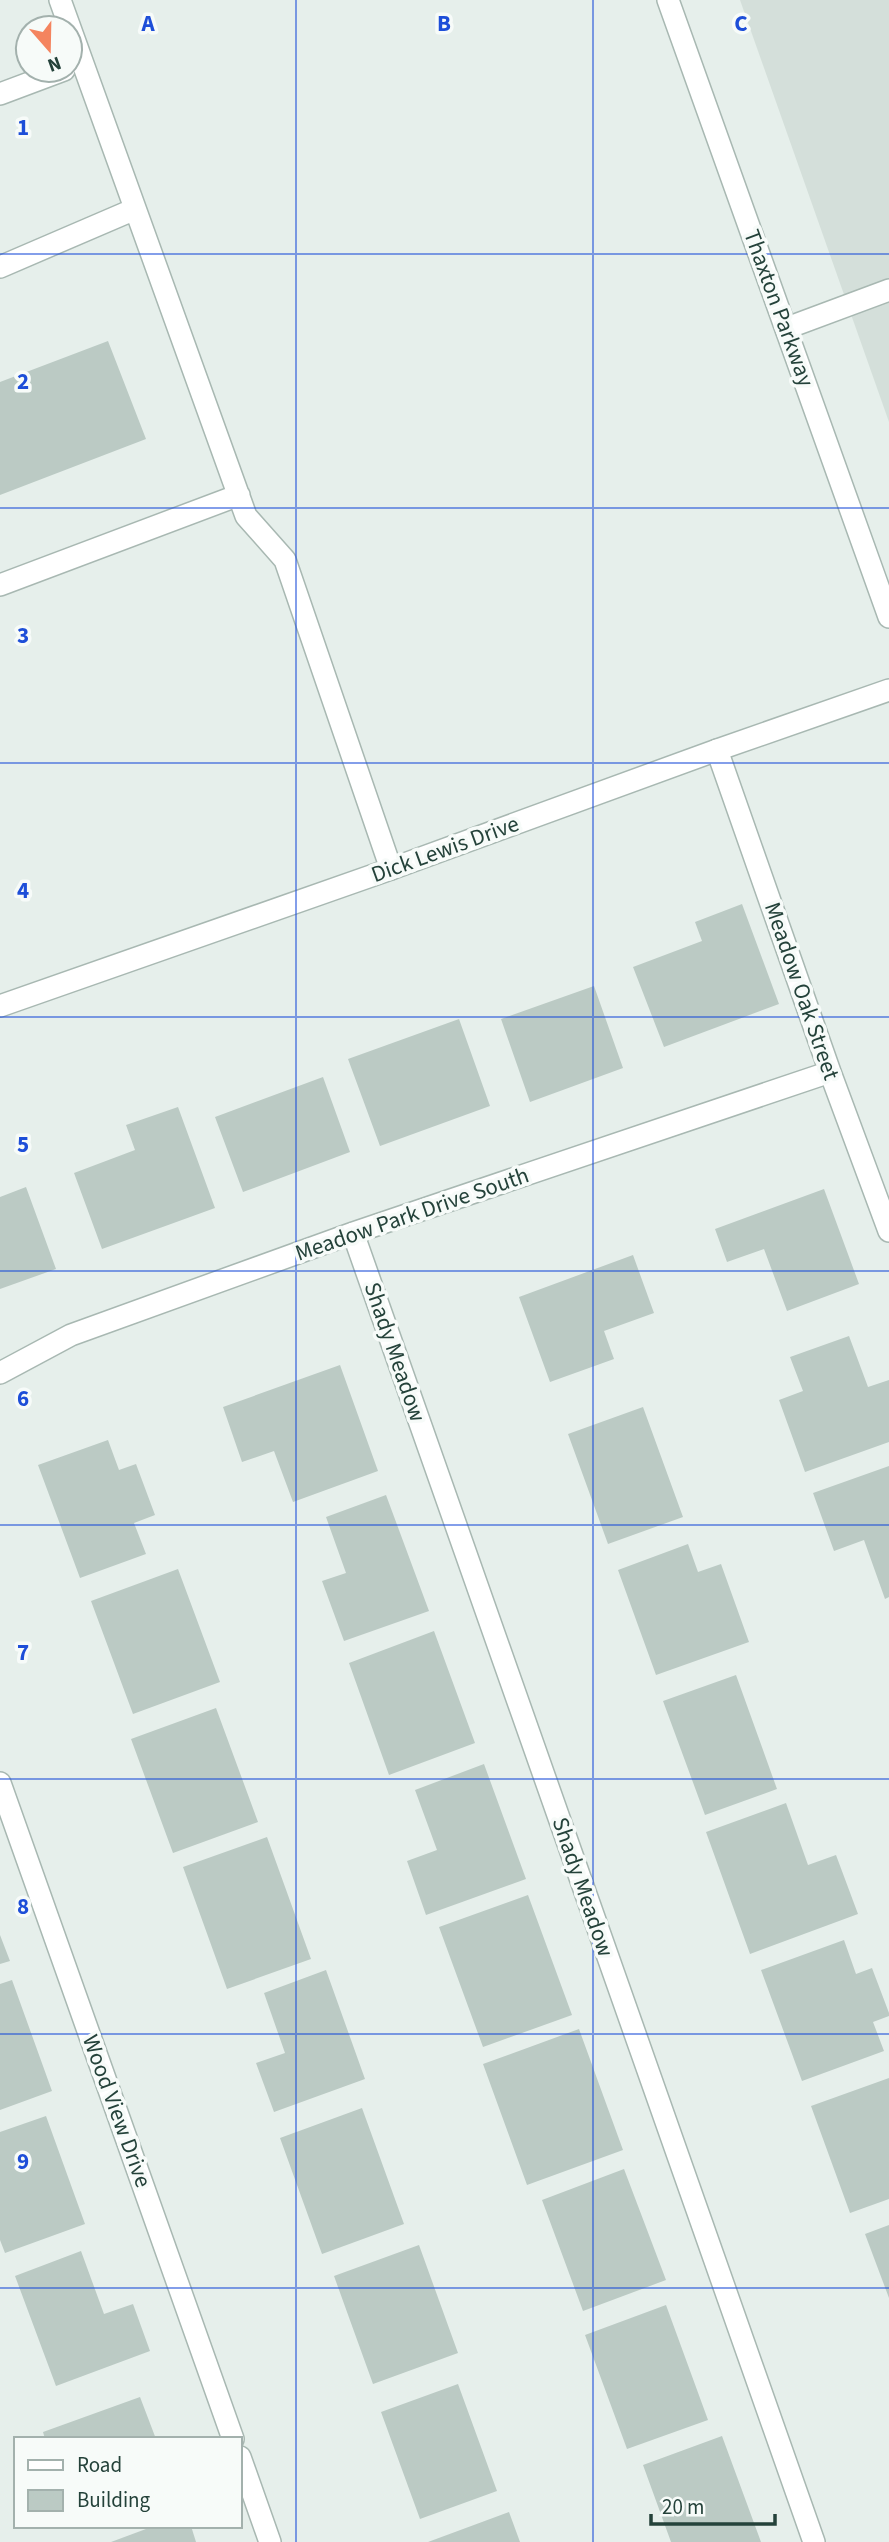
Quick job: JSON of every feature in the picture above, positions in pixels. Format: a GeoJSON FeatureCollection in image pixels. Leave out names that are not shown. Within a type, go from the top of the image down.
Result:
{"type":"FeatureCollection","features":[{"type":"Feature","properties":{"kind":"street","name":"Thaxton Parkway"},"geometry":{"type":"LineString","coordinates":[[668,0],[889,617]]}},
{"type":"Feature","properties":{"kind":"street"},"geometry":{"type":"LineString","coordinates":[[0,94],[27,84]]}},
{"type":"Feature","properties":{"kind":"street"},"geometry":{"type":"LineString","coordinates":[[80,84],[135,209],[246,516],[285,560],[391,869]]}},
{"type":"Feature","properties":{"kind":"street"},"geometry":{"type":"LineString","coordinates":[[0,267],[135,209]]}},
{"type":"Feature","properties":{"kind":"street"},"geometry":{"type":"LineString","coordinates":[[787,328],[889,290]]}},
{"type":"Feature","properties":{"kind":"street"},"geometry":{"type":"LineString","coordinates":[[0,584],[239,495]]}},
{"type":"Feature","properties":{"kind":"street","name":"Dick Lewis Drive"},"geometry":{"type":"LineString","coordinates":[[0,1006],[889,690]]}},
{"type":"Feature","properties":{"kind":"street","name":"Meadow Oak Street"},"geometry":{"type":"LineString","coordinates":[[717,750],[889,1231]]}},
{"type":"Feature","properties":{"kind":"street","name":"Meadow Park Drive South"},"geometry":{"type":"LineString","coordinates":[[0,1373],[71,1335],[353,1233],[830,1072]]}},
{"type":"Feature","properties":{"kind":"street","name":"Shady Meadow"},"geometry":{"type":"LineString","coordinates":[[353,1233],[814,2542]]}},
{"type":"Feature","properties":{"kind":"street","name":"Wood View Drive"},"geometry":{"type":"LineString","coordinates":[[0,1783],[232,2437]]}},
{"type":"Feature","properties":{"kind":"street"},"geometry":{"type":"LineString","coordinates":[[242,2463],[270,2542]]}},
{"type":"Feature","properties":{"kind":"shaded area"},"geometry":{"type":"Polygon","coordinates":[[[740,0],[889,0],[889,422],[740,0]]]}},
{"type":"Feature","properties":{"kind":"building"},"geometry":{"type":"Polygon","coordinates":[[[108,341],[146,439],[0,495],[0,382],[108,341]]]}},
{"type":"Feature","properties":{"kind":"building"},"geometry":{"type":"Polygon","coordinates":[[[742,904],[779,1004],[664,1047],[633,967],[702,941],[695,922],[742,904]]]}},
{"type":"Feature","properties":{"kind":"building"},"geometry":{"type":"Polygon","coordinates":[[[594,986],[623,1068],[530,1102],[501,1019],[594,986]]]}},
{"type":"Feature","properties":{"kind":"building"},"geometry":{"type":"Polygon","coordinates":[[[459,1019],[490,1106],[380,1146],[348,1059],[459,1019]]]}},
{"type":"Feature","properties":{"kind":"building"},"geometry":{"type":"Polygon","coordinates":[[[323,1077],[350,1152],[243,1192],[215,1117],[323,1077]]]}},
{"type":"Feature","properties":{"kind":"building"},"geometry":{"type":"Polygon","coordinates":[[[178,1107],[215,1208],[102,1249],[74,1173],[135,1150],[126,1125],[178,1107]]]}},
{"type":"Feature","properties":{"kind":"building"},"geometry":{"type":"Polygon","coordinates":[[[26,1187],[56,1269],[0,1289],[0,1197],[26,1187]]]}},
{"type":"Feature","properties":{"kind":"building"},"geometry":{"type":"Polygon","coordinates":[[[824,1189],[859,1284],[787,1311],[764,1249],[727,1262],[715,1229],[824,1189]]]}},
{"type":"Feature","properties":{"kind":"building"},"geometry":{"type":"Polygon","coordinates":[[[633,1255],[654,1313],[604,1331],[614,1359],[550,1382],[519,1297],[633,1255]]]}},
{"type":"Feature","properties":{"kind":"building"},"geometry":{"type":"Polygon","coordinates":[[[849,1336],[868,1387],[889,1380],[889,1442],[805,1472],[779,1400],[803,1391],[790,1357],[849,1336]]]}},
{"type":"Feature","properties":{"kind":"building"},"geometry":{"type":"Polygon","coordinates":[[[340,1365],[378,1471],[293,1502],[274,1451],[242,1462],[223,1407],[340,1365]]]}},
{"type":"Feature","properties":{"kind":"building"},"geometry":{"type":"Polygon","coordinates":[[[643,1407],[683,1517],[608,1544],[568,1434],[643,1407]]]}},
{"type":"Feature","properties":{"kind":"building"},"geometry":{"type":"Polygon","coordinates":[[[108,1440],[119,1470],[136,1464],[155,1515],[134,1523],[146,1554],[80,1578],[38,1465],[108,1440]]]}},
{"type":"Feature","properties":{"kind":"building"},"geometry":{"type":"Polygon","coordinates":[[[889,1466],[889,1597],[885,1599],[864,1540],[834,1551],[813,1493],[889,1466]]]}},
{"type":"Feature","properties":{"kind":"building"},"geometry":{"type":"Polygon","coordinates":[[[386,1495],[429,1611],[344,1641],[322,1581],[346,1573],[326,1517],[386,1495]]]}},
{"type":"Feature","properties":{"kind":"building"},"geometry":{"type":"Polygon","coordinates":[[[688,1544],[698,1572],[721,1564],[749,1642],[656,1675],[618,1570],[688,1544]]]}},
{"type":"Feature","properties":{"kind":"building"},"geometry":{"type":"Polygon","coordinates":[[[178,1569],[220,1682],[133,1714],[91,1601],[178,1569]]]}},
{"type":"Feature","properties":{"kind":"building"},"geometry":{"type":"Polygon","coordinates":[[[434,1631],[475,1743],[389,1775],[349,1663],[434,1631]]]}},
{"type":"Feature","properties":{"kind":"building"},"geometry":{"type":"Polygon","coordinates":[[[736,1675],[777,1789],[705,1815],[663,1701],[736,1675]]]}},
{"type":"Feature","properties":{"kind":"building"},"geometry":{"type":"Polygon","coordinates":[[[216,1708],[258,1822],[173,1853],[131,1739],[216,1708]]]}},
{"type":"Feature","properties":{"kind":"building"},"geometry":{"type":"Polygon","coordinates":[[[484,1764],[526,1879],[426,1915],[407,1861],[437,1850],[415,1790],[484,1764]]]}},
{"type":"Feature","properties":{"kind":"building"},"geometry":{"type":"Polygon","coordinates":[[[786,1803],[808,1865],[836,1855],[858,1914],[750,1954],[706,1832],[786,1803]]]}},
{"type":"Feature","properties":{"kind":"building"},"geometry":{"type":"Polygon","coordinates":[[[267,1837],[311,1959],[227,1989],[183,1867],[267,1837]]]}},
{"type":"Feature","properties":{"kind":"building"},"geometry":{"type":"Polygon","coordinates":[[[528,1895],[572,2015],[483,2047],[439,1927],[528,1895]]]}},
{"type":"Feature","properties":{"kind":"building"},"geometry":{"type":"Polygon","coordinates":[[[0,1935],[10,1961],[0,1964],[0,1935]]]}},
{"type":"Feature","properties":{"kind":"building"},"geometry":{"type":"Polygon","coordinates":[[[844,1940],[856,1974],[872,1968],[889,2013],[889,2016],[873,2022],[884,2051],[802,2081],[761,1970],[844,1940]]]}},
{"type":"Feature","properties":{"kind":"building"},"geometry":{"type":"Polygon","coordinates":[[[326,1970],[365,2079],[274,2112],[256,2063],[285,2053],[264,1993],[326,1970]]]}},
{"type":"Feature","properties":{"kind":"building"},"geometry":{"type":"Polygon","coordinates":[[[12,1980],[52,2091],[0,2110],[0,1984],[12,1980]]]}},
{"type":"Feature","properties":{"kind":"building"},"geometry":{"type":"Polygon","coordinates":[[[579,2029],[623,2150],[527,2185],[483,2064],[579,2029]]]}},
{"type":"Feature","properties":{"kind":"building"},"geometry":{"type":"Polygon","coordinates":[[[889,2078],[889,2199],[850,2213],[811,2106],[889,2078]]]}},
{"type":"Feature","properties":{"kind":"building"},"geometry":{"type":"Polygon","coordinates":[[[362,2108],[404,2224],[322,2254],[280,2138],[362,2108]]]}},
{"type":"Feature","properties":{"kind":"building"},"geometry":{"type":"Polygon","coordinates":[[[46,2116],[85,2224],[5,2253],[0,2240],[0,2132],[46,2116]]]}},
{"type":"Feature","properties":{"kind":"building"},"geometry":{"type":"Polygon","coordinates":[[[624,2169],[666,2280],[583,2311],[542,2200],[624,2169]]]}},
{"type":"Feature","properties":{"kind":"building"},"geometry":{"type":"Polygon","coordinates":[[[889,2225],[889,2298],[865,2234],[889,2225]]]}},
{"type":"Feature","properties":{"kind":"building"},"geometry":{"type":"Polygon","coordinates":[[[419,2245],[458,2353],[373,2384],[334,2276],[419,2245]]]}},
{"type":"Feature","properties":{"kind":"building"},"geometry":{"type":"Polygon","coordinates":[[[81,2251],[104,2314],[133,2304],[150,2351],[56,2386],[15,2276],[81,2251]]]}},
{"type":"Feature","properties":{"kind":"building"},"geometry":{"type":"Polygon","coordinates":[[[666,2305],[708,2420],[627,2449],[585,2335],[666,2305]]]}},
{"type":"Feature","properties":{"kind":"building"},"geometry":{"type":"Polygon","coordinates":[[[458,2384],[497,2491],[420,2519],[381,2412],[458,2384]]]}},
{"type":"Feature","properties":{"kind":"building"},"geometry":{"type":"Polygon","coordinates":[[[140,2397],[155,2437],[44,2437],[43,2432],[140,2397]]]}},
{"type":"Feature","properties":{"kind":"building"},"geometry":{"type":"Polygon","coordinates":[[[722,2436],[761,2542],[671,2542],[643,2465],[722,2436]]]}},
{"type":"Feature","properties":{"kind":"building"},"geometry":{"type":"Polygon","coordinates":[[[509,2512],[520,2542],[428,2542],[509,2512]]]}},
{"type":"Feature","properties":{"kind":"building"},"geometry":{"type":"Polygon","coordinates":[[[149,2528],[192,2528],[196,2542],[111,2542],[149,2528]]]}}]}
